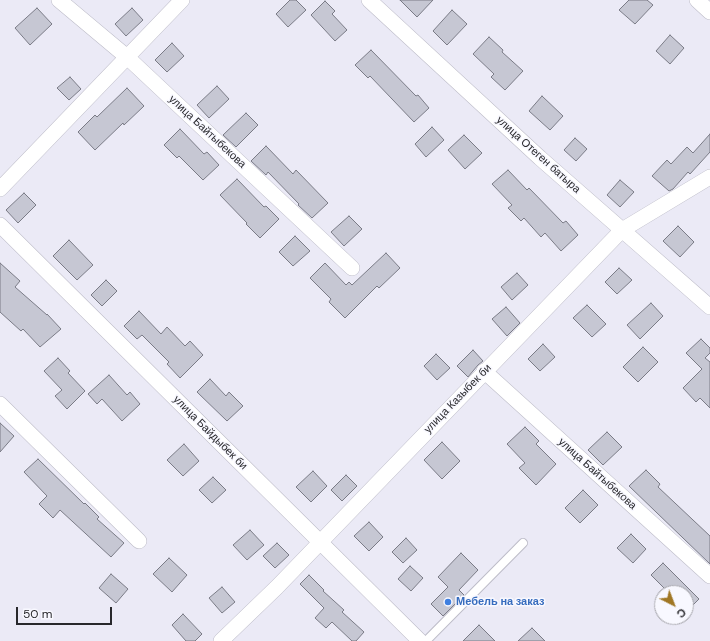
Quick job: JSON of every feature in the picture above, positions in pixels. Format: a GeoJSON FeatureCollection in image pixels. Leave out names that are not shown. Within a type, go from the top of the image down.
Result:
{"type":"FeatureCollection","features":[{"type":"Feature","properties":{"kind":"street","name":"улица Байтыбекова"},"geometry":{"type":"LineString","coordinates":[[59,0],[127,57],[352,268]]}},
{"type":"Feature","properties":{"kind":"street"},"geometry":{"type":"LineString","coordinates":[[0,189],[182,0]]}},
{"type":"Feature","properties":{"kind":"street","name":"улица Отеген батыра"},"geometry":{"type":"LineString","coordinates":[[369,0],[540,158],[710,307]]}},
{"type":"Feature","properties":{"kind":"street"},"geometry":{"type":"LineString","coordinates":[[697,0],[710,12]]}},
{"type":"Feature","properties":{"kind":"street","name":"улица Казыбек би"},"geometry":{"type":"LineString","coordinates":[[221,641],[277,587],[484,371],[622,230],[710,177]]}},
{"type":"Feature","properties":{"kind":"street","name":"улица Байдыбек би"},"geometry":{"type":"LineString","coordinates":[[0,225],[420,641]]}},
{"type":"Feature","properties":{"kind":"street","name":"улица Байтыбекова"},"geometry":{"type":"LineString","coordinates":[[484,371],[710,576]]}},
{"type":"Feature","properties":{"kind":"street"},"geometry":{"type":"LineString","coordinates":[[0,404],[139,541]]}},
{"type":"Feature","properties":{"kind":"lane"},"geometry":{"type":"LineString","coordinates":[[426,641],[523,543]]}},
{"type":"Feature","properties":{"kind":"building"},"geometry":{"type":"Polygon","coordinates":[[[290,0],[296,0],[306,10],[288,27],[276,14],[290,0]]]}},
{"type":"Feature","properties":{"kind":"building"},"geometry":{"type":"Polygon","coordinates":[[[400,0],[433,0],[417,17],[400,0]]]}},
{"type":"Feature","properties":{"kind":"building"},"geometry":{"type":"Polygon","coordinates":[[[629,0],[647,0],[653,5],[635,24],[619,10],[629,0]]]}},
{"type":"Feature","properties":{"kind":"building"},"geometry":{"type":"Polygon","coordinates":[[[325,1],[335,11],[332,14],[347,30],[335,41],[311,15],[325,1]]]}},
{"type":"Feature","properties":{"kind":"building"},"geometry":{"type":"Polygon","coordinates":[[[37,8],[52,24],[30,45],[15,28],[37,8]]]}},
{"type":"Feature","properties":{"kind":"building"},"geometry":{"type":"Polygon","coordinates":[[[132,8],[143,20],[126,36],[115,24],[132,8]]]}},
{"type":"Feature","properties":{"kind":"building"},"geometry":{"type":"Polygon","coordinates":[[[452,10],[467,24],[447,45],[433,31],[452,10]]]}},
{"type":"Feature","properties":{"kind":"building"},"geometry":{"type":"Polygon","coordinates":[[[670,35],[684,48],[670,64],[656,51],[670,35]]]}},
{"type":"Feature","properties":{"kind":"building"},"geometry":{"type":"Polygon","coordinates":[[[489,37],[503,50],[502,52],[523,71],[505,90],[491,77],[494,74],[473,54],[489,37]]]}},
{"type":"Feature","properties":{"kind":"building"},"geometry":{"type":"Polygon","coordinates":[[[172,43],[184,56],[167,72],[155,60],[172,43]]]}},
{"type":"Feature","properties":{"kind":"building"},"geometry":{"type":"Polygon","coordinates":[[[371,50],[416,96],[418,95],[429,108],[414,122],[370,76],[368,78],[355,65],[371,50]]]}},
{"type":"Feature","properties":{"kind":"building"},"geometry":{"type":"Polygon","coordinates":[[[70,77],[81,89],[69,100],[57,88],[70,77]]]}},
{"type":"Feature","properties":{"kind":"building"},"geometry":{"type":"Polygon","coordinates":[[[217,86],[229,99],[209,118],[197,105],[217,86]]]}},
{"type":"Feature","properties":{"kind":"building"},"geometry":{"type":"Polygon","coordinates":[[[127,88],[144,106],[124,125],[123,123],[95,150],[78,132],[95,115],[97,117],[127,88]]]}},
{"type":"Feature","properties":{"kind":"building"},"geometry":{"type":"Polygon","coordinates":[[[542,96],[563,116],[550,130],[529,111],[542,96]]]}},
{"type":"Feature","properties":{"kind":"building"},"geometry":{"type":"Polygon","coordinates":[[[246,113],[258,125],[236,147],[223,135],[246,113]]]}},
{"type":"Feature","properties":{"kind":"building"},"geometry":{"type":"Polygon","coordinates":[[[432,127],[444,140],[426,157],[415,144],[432,127]]]}},
{"type":"Feature","properties":{"kind":"building"},"geometry":{"type":"Polygon","coordinates":[[[180,129],[204,154],[207,152],[219,165],[203,180],[179,156],[177,158],[164,145],[180,129]]]}},
{"type":"Feature","properties":{"kind":"building"},"geometry":{"type":"Polygon","coordinates":[[[710,134],[710,152],[690,174],[688,172],[673,189],[669,191],[652,176],[667,160],[671,164],[687,147],[693,153],[710,134]]]}},
{"type":"Feature","properties":{"kind":"building"},"geometry":{"type":"Polygon","coordinates":[[[464,135],[482,153],[465,169],[448,150],[464,135]]]}},
{"type":"Feature","properties":{"kind":"building"},"geometry":{"type":"Polygon","coordinates":[[[575,138],[587,149],[576,161],[564,150],[575,138]]]}},
{"type":"Feature","properties":{"kind":"building"},"geometry":{"type":"Polygon","coordinates":[[[266,146],[293,174],[296,170],[328,203],[312,218],[268,172],[266,175],[251,161],[266,146]]]}},
{"type":"Feature","properties":{"kind":"building"},"geometry":{"type":"Polygon","coordinates":[[[508,170],[527,190],[529,188],[563,223],[566,221],[578,235],[561,251],[545,233],[541,237],[524,218],[521,221],[508,208],[512,205],[492,184],[508,170]]]}},
{"type":"Feature","properties":{"kind":"building"},"geometry":{"type":"Polygon","coordinates":[[[237,179],[264,207],[266,206],[279,219],[260,238],[220,195],[237,179]]]}},
{"type":"Feature","properties":{"kind":"building"},"geometry":{"type":"Polygon","coordinates":[[[620,180],[634,192],[620,207],[607,195],[620,180]]]}},
{"type":"Feature","properties":{"kind":"building"},"geometry":{"type":"Polygon","coordinates":[[[24,193],[36,205],[18,223],[6,210],[24,193]]]}},
{"type":"Feature","properties":{"kind":"building"},"geometry":{"type":"Polygon","coordinates":[[[349,216],[362,229],[344,246],[331,232],[349,216]]]}},
{"type":"Feature","properties":{"kind":"building"},"geometry":{"type":"Polygon","coordinates":[[[678,226],[694,242],[680,257],[663,241],[678,226]]]}},
{"type":"Feature","properties":{"kind":"building"},"geometry":{"type":"Polygon","coordinates":[[[295,236],[310,251],[293,266],[279,252],[295,236]]]}},
{"type":"Feature","properties":{"kind":"building"},"geometry":{"type":"Polygon","coordinates":[[[69,240],[93,265],[77,280],[53,256],[69,240]]]}},
{"type":"Feature","properties":{"kind":"building"},"geometry":{"type":"Polygon","coordinates":[[[386,253],[400,268],[379,288],[377,286],[345,318],[329,302],[331,299],[310,278],[325,263],[346,285],[349,282],[352,285],[386,253]]]}},
{"type":"Feature","properties":{"kind":"building"},"geometry":{"type":"Polygon","coordinates":[[[0,263],[20,281],[15,287],[47,314],[61,329],[40,347],[23,329],[21,331],[0,312],[0,263]]]}},
{"type":"Feature","properties":{"kind":"building"},"geometry":{"type":"Polygon","coordinates":[[[619,268],[632,280],[617,294],[605,282],[619,268]]]}},
{"type":"Feature","properties":{"kind":"building"},"geometry":{"type":"Polygon","coordinates":[[[517,273],[528,285],[512,300],[501,287],[517,273]]]}},
{"type":"Feature","properties":{"kind":"building"},"geometry":{"type":"Polygon","coordinates":[[[106,280],[117,291],[102,306],[91,295],[106,280]]]}},
{"type":"Feature","properties":{"kind":"building"},"geometry":{"type":"Polygon","coordinates":[[[651,303],[663,316],[640,339],[627,325],[651,303]]]}},
{"type":"Feature","properties":{"kind":"building"},"geometry":{"type":"Polygon","coordinates":[[[587,305],[606,324],[592,337],[573,318],[587,305]]]}},
{"type":"Feature","properties":{"kind":"building"},"geometry":{"type":"Polygon","coordinates":[[[506,307],[520,323],[507,336],[492,319],[506,307]]]}},
{"type":"Feature","properties":{"kind":"building"},"geometry":{"type":"Polygon","coordinates":[[[139,311],[161,334],[167,327],[185,346],[190,341],[203,355],[180,378],[167,364],[169,362],[142,335],[137,339],[124,326],[139,311]]]}},
{"type":"Feature","properties":{"kind":"building"},"geometry":{"type":"Polygon","coordinates":[[[701,339],[710,348],[710,353],[705,358],[710,362],[710,408],[700,398],[696,402],[683,388],[702,369],[686,353],[701,339]]]}},
{"type":"Feature","properties":{"kind":"building"},"geometry":{"type":"Polygon","coordinates":[[[543,344],[555,357],[540,371],[528,359],[543,344]]]}},
{"type":"Feature","properties":{"kind":"building"},"geometry":{"type":"Polygon","coordinates":[[[643,347],[658,362],[638,382],[623,367],[643,347]]]}},
{"type":"Feature","properties":{"kind":"building"},"geometry":{"type":"Polygon","coordinates":[[[473,350],[483,361],[468,377],[457,366],[473,350]]]}},
{"type":"Feature","properties":{"kind":"building"},"geometry":{"type":"Polygon","coordinates":[[[436,354],[450,368],[437,380],[424,366],[436,354]]]}},
{"type":"Feature","properties":{"kind":"building"},"geometry":{"type":"Polygon","coordinates":[[[58,358],[70,371],[68,373],[85,391],[67,409],[55,396],[62,390],[44,371],[58,358]]]}},
{"type":"Feature","properties":{"kind":"building"},"geometry":{"type":"Polygon","coordinates":[[[109,375],[127,395],[130,392],[140,404],[122,421],[102,399],[97,404],[88,394],[109,375]]]}},
{"type":"Feature","properties":{"kind":"building"},"geometry":{"type":"Polygon","coordinates":[[[210,379],[226,396],[229,392],[243,406],[227,421],[197,392],[210,379]]]}},
{"type":"Feature","properties":{"kind":"building"},"geometry":{"type":"Polygon","coordinates":[[[0,423],[14,436],[0,452],[0,423]]]}},
{"type":"Feature","properties":{"kind":"building"},"geometry":{"type":"Polygon","coordinates":[[[525,427],[539,441],[536,444],[556,464],[536,485],[519,468],[525,463],[507,444],[525,427]]]}},
{"type":"Feature","properties":{"kind":"building"},"geometry":{"type":"Polygon","coordinates":[[[607,432],[622,447],[603,465],[588,450],[607,432]]]}},
{"type":"Feature","properties":{"kind":"building"},"geometry":{"type":"Polygon","coordinates":[[[442,442],[460,461],[442,479],[424,460],[442,442]]]}},
{"type":"Feature","properties":{"kind":"building"},"geometry":{"type":"Polygon","coordinates":[[[184,444],[199,461],[183,476],[167,460],[184,444]]]}},
{"type":"Feature","properties":{"kind":"building"},"geometry":{"type":"Polygon","coordinates":[[[38,459],[99,517],[97,519],[124,543],[111,557],[60,510],[53,518],[39,504],[47,496],[24,472],[38,459]]]}},
{"type":"Feature","properties":{"kind":"building"},"geometry":{"type":"Polygon","coordinates":[[[646,470],[660,484],[658,487],[710,536],[710,564],[629,486],[646,470]]]}},
{"type":"Feature","properties":{"kind":"building"},"geometry":{"type":"Polygon","coordinates":[[[313,471],[327,486],[311,502],[296,487],[313,471]]]}},
{"type":"Feature","properties":{"kind":"building"},"geometry":{"type":"Polygon","coordinates":[[[346,475],[357,486],[342,501],[331,490],[346,475]]]}},
{"type":"Feature","properties":{"kind":"building"},"geometry":{"type":"Polygon","coordinates":[[[213,477],[226,490],[212,503],[199,490],[213,477]]]}},
{"type":"Feature","properties":{"kind":"building"},"geometry":{"type":"Polygon","coordinates":[[[583,490],[598,505],[580,523],[565,508],[583,490]]]}},
{"type":"Feature","properties":{"kind":"building"},"geometry":{"type":"Polygon","coordinates":[[[369,522],[383,537],[369,551],[354,536],[369,522]]]}},
{"type":"Feature","properties":{"kind":"building"},"geometry":{"type":"Polygon","coordinates":[[[250,530],[264,545],[247,560],[233,545],[250,530]]]}},
{"type":"Feature","properties":{"kind":"building"},"geometry":{"type":"Polygon","coordinates":[[[631,534],[646,549],[633,563],[617,548],[631,534]]]}},
{"type":"Feature","properties":{"kind":"building"},"geometry":{"type":"Polygon","coordinates":[[[406,538],[417,550],[403,563],[392,552],[406,538]]]}},
{"type":"Feature","properties":{"kind":"building"},"geometry":{"type":"Polygon","coordinates":[[[277,543],[289,555],[275,568],[263,556],[277,543]]]}},
{"type":"Feature","properties":{"kind":"building"},"geometry":{"type":"Polygon","coordinates":[[[461,553],[478,570],[459,590],[464,595],[443,616],[431,604],[448,587],[438,577],[461,553]]]}},
{"type":"Feature","properties":{"kind":"building"},"geometry":{"type":"Polygon","coordinates":[[[169,558],[187,575],[172,592],[153,574],[169,558]]]}},
{"type":"Feature","properties":{"kind":"building"},"geometry":{"type":"Polygon","coordinates":[[[663,563],[685,585],[661,585],[651,575],[663,563]]]}},
{"type":"Feature","properties":{"kind":"building"},"geometry":{"type":"Polygon","coordinates":[[[410,566],[423,578],[411,591],[398,579],[410,566]]]}},
{"type":"Feature","properties":{"kind":"building"},"geometry":{"type":"Polygon","coordinates":[[[111,574],[128,589],[116,603],[99,588],[111,574]]]}},
{"type":"Feature","properties":{"kind":"building"},"geometry":{"type":"Polygon","coordinates":[[[309,575],[324,590],[323,591],[344,610],[342,612],[364,632],[356,641],[352,641],[332,622],[326,628],[315,618],[324,608],[300,584],[309,575]]]}},
{"type":"Feature","properties":{"kind":"building"},"geometry":{"type":"Polygon","coordinates":[[[222,587],[235,602],[222,613],[209,598],[222,587]]]}},
{"type":"Feature","properties":{"kind":"building"},"geometry":{"type":"Polygon","coordinates":[[[694,594],[699,599],[694,604],[694,594]]]}},
{"type":"Feature","properties":{"kind":"building"},"geometry":{"type":"Polygon","coordinates":[[[183,614],[202,634],[195,641],[186,641],[172,625],[183,614]]]}},
{"type":"Feature","properties":{"kind":"building"},"geometry":{"type":"Polygon","coordinates":[[[479,625],[495,641],[463,641],[479,625]]]}},
{"type":"Feature","properties":{"kind":"building"},"geometry":{"type":"Polygon","coordinates":[[[532,628],[545,641],[518,641],[532,628]]]}},
{"type":"Feature","properties":{"kind":"place","name":"Мебель на заказ"},"geometry":{"type":"Point","coordinates":[448,602]}}]}
